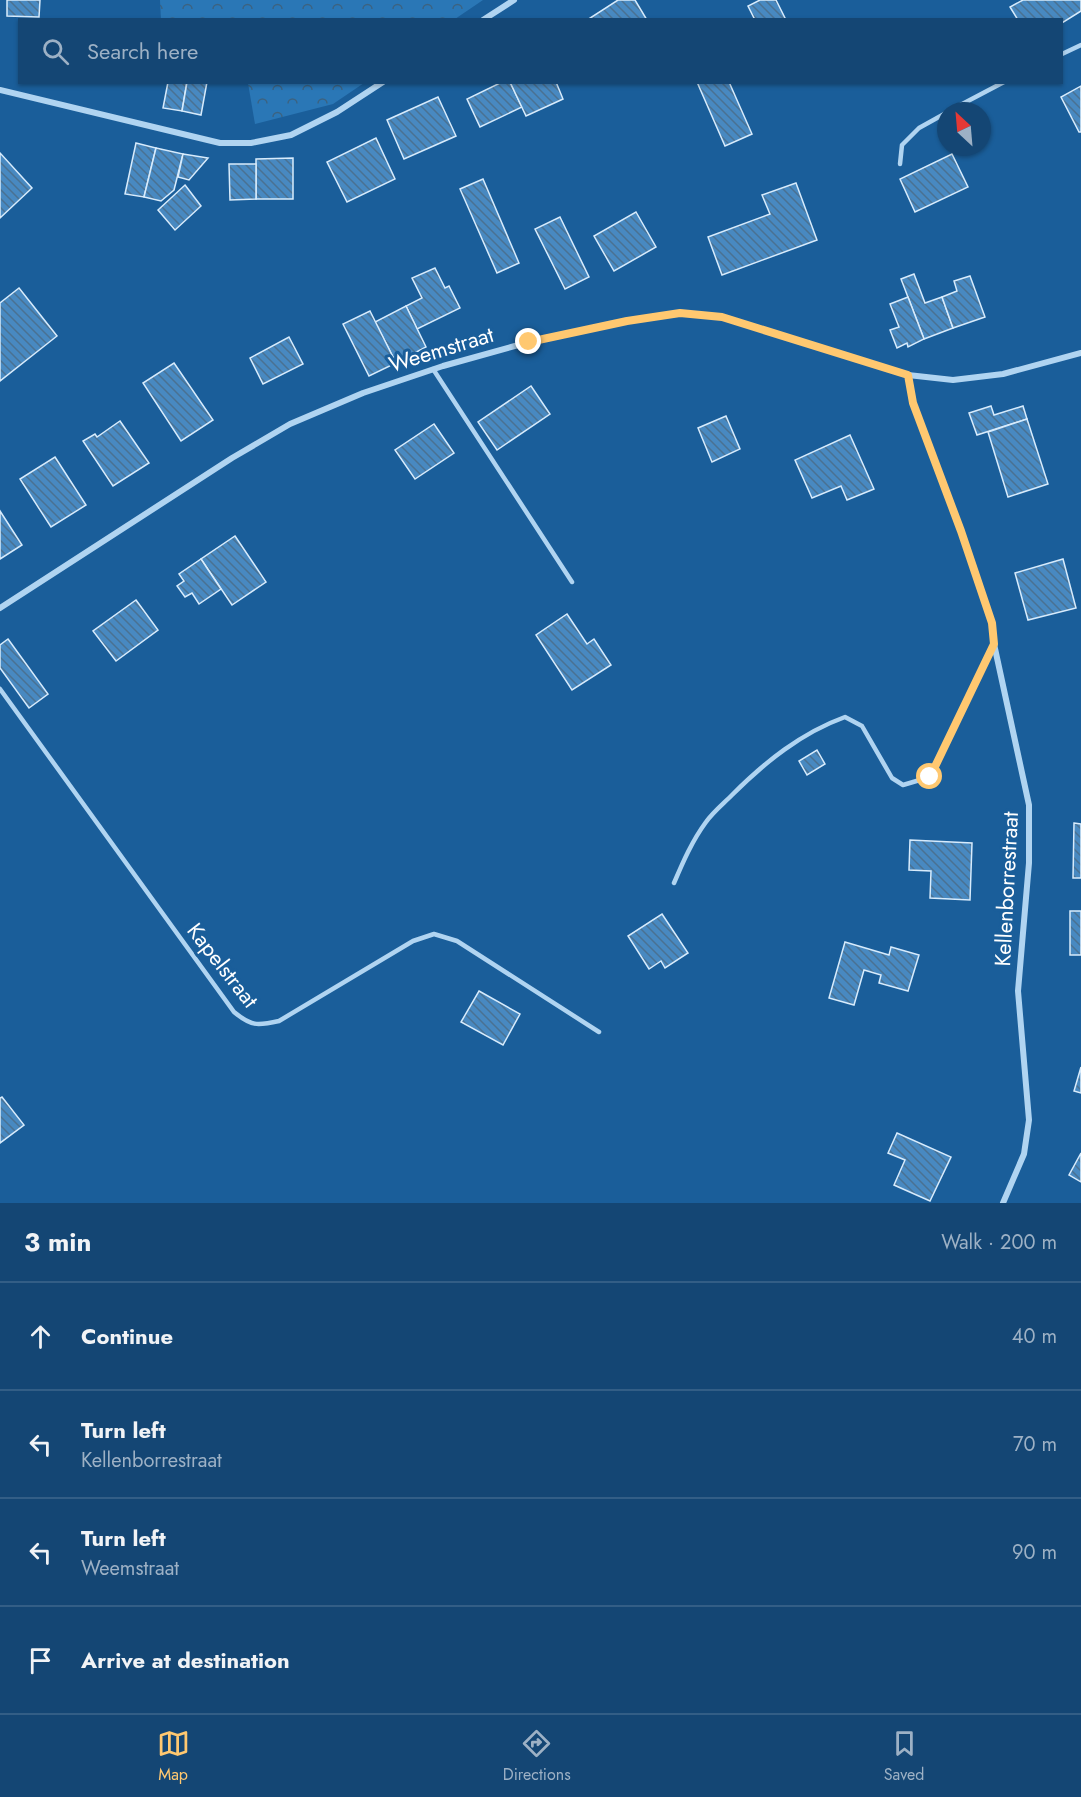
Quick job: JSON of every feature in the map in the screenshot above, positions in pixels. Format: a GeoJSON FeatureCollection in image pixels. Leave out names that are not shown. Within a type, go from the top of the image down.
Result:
{"type":"FeatureCollection","features":[{"type":"Feature","properties":{"kind":"street"},"geometry":{"type":"LineString","coordinates":[[486,18],[514,0]]}},
{"type":"Feature","properties":{"kind":"street"},"geometry":{"type":"LineString","coordinates":[[0,90],[220,143],[251,143],[291,135],[337,112],[380,84]]}},
{"type":"Feature","properties":{"kind":"street","name":"Weemstraat"},"geometry":{"type":"LineString","coordinates":[[0,608],[232,458],[290,424],[363,393],[433,369],[529,342],[627,321],[680,313],[722,317],[908,375],[953,380],[1003,374],[1081,353]]}},
{"type":"Feature","properties":{"kind":"street","name":"Kellenborrestraat"},"geometry":{"type":"LineString","coordinates":[[908,375],[913,403],[961,531],[992,623],[994,644],[1029,805],[1029,863],[1018,991],[1029,1120],[1023,1155],[1003,1203]]}},
{"type":"Feature","properties":{"kind":"lane"},"geometry":{"type":"LineString","coordinates":[[1063,54],[1081,45]]}},
{"type":"Feature","properties":{"kind":"lane"},"geometry":{"type":"LineString","coordinates":[[967,102],[1000,84]]}},
{"type":"Feature","properties":{"kind":"lane"},"geometry":{"type":"LineString","coordinates":[[900,164],[902,145],[919,128],[937,118]]}},
{"type":"Feature","properties":{"kind":"lane"},"geometry":{"type":"LineString","coordinates":[[433,369],[572,582]]}},
{"type":"Feature","properties":{"kind":"lane"},"geometry":{"type":"LineString","coordinates":[[674,883],[689,848],[707,820],[785,747],[824,724],[846,717],[862,726],[892,778],[903,785],[930,777],[994,644]]}},
{"type":"Feature","properties":{"kind":"lane","name":"Kapelstraat"},"geometry":{"type":"LineString","coordinates":[[0,689],[234,1011],[248,1024],[279,1021],[413,941],[434,934],[457,941],[599,1032]]}},
{"type":"Feature","properties":{"kind":"green space"},"geometry":{"type":"Polygon","coordinates":[[[160,0],[483,0],[456,18],[161,18],[160,0]]]}},
{"type":"Feature","properties":{"kind":"green space"},"geometry":{"type":"Polygon","coordinates":[[[248,84],[363,84],[333,104],[255,124],[248,84]]]}},
{"type":"Feature","properties":{"kind":"building"},"geometry":{"type":"Polygon","coordinates":[[[7,0],[40,0],[39,17],[7,16],[7,0]]]}},
{"type":"Feature","properties":{"kind":"building"},"geometry":{"type":"Polygon","coordinates":[[[618,0],[635,0],[646,18],[590,18],[618,0]]]}},
{"type":"Feature","properties":{"kind":"building"},"geometry":{"type":"Polygon","coordinates":[[[760,0],[776,0],[785,18],[754,18],[748,6],[760,0]]]}},
{"type":"Feature","properties":{"kind":"building"},"geometry":{"type":"Polygon","coordinates":[[[1023,0],[1081,0],[1081,11],[1063,22],[1063,18],[1017,18],[1010,7],[1023,0]]]}},
{"type":"Feature","properties":{"kind":"building"},"geometry":{"type":"Polygon","coordinates":[[[168,84],[187,84],[182,111],[163,108],[168,84]]]}},
{"type":"Feature","properties":{"kind":"building"},"geometry":{"type":"Polygon","coordinates":[[[187,84],[207,84],[201,115],[182,111],[187,84]]]}},
{"type":"Feature","properties":{"kind":"building"},"geometry":{"type":"Polygon","coordinates":[[[498,84],[511,84],[522,107],[480,127],[467,99],[498,84]]]}},
{"type":"Feature","properties":{"kind":"building"},"geometry":{"type":"Polygon","coordinates":[[[511,84],[557,84],[563,99],[526,116],[511,84]]]}},
{"type":"Feature","properties":{"kind":"building"},"geometry":{"type":"Polygon","coordinates":[[[698,84],[730,84],[752,134],[725,146],[698,84]]]}},
{"type":"Feature","properties":{"kind":"building"},"geometry":{"type":"Polygon","coordinates":[[[1081,86],[1081,132],[1079,132],[1061,97],[1081,86]]]}},
{"type":"Feature","properties":{"kind":"building"},"geometry":{"type":"Polygon","coordinates":[[[438,97],[456,136],[404,159],[387,120],[438,97]]]}},
{"type":"Feature","properties":{"kind":"building"},"geometry":{"type":"Polygon","coordinates":[[[376,138],[395,179],[347,202],[327,162],[376,138]]]}},
{"type":"Feature","properties":{"kind":"building"},"geometry":{"type":"Polygon","coordinates":[[[136,143],[156,148],[144,197],[125,194],[136,143]]]}},
{"type":"Feature","properties":{"kind":"building"},"geometry":{"type":"Polygon","coordinates":[[[156,148],[183,154],[174,190],[161,201],[144,197],[156,148]]]}},
{"type":"Feature","properties":{"kind":"building"},"geometry":{"type":"Polygon","coordinates":[[[0,153],[32,188],[0,218],[0,153]]]}},
{"type":"Feature","properties":{"kind":"building"},"geometry":{"type":"Polygon","coordinates":[[[183,154],[208,158],[189,180],[178,177],[183,154]]]}},
{"type":"Feature","properties":{"kind":"building"},"geometry":{"type":"Polygon","coordinates":[[[948,156],[953,156],[968,187],[915,212],[900,179],[948,156]]]}},
{"type":"Feature","properties":{"kind":"building"},"geometry":{"type":"Polygon","coordinates":[[[293,158],[293,199],[256,199],[256,159],[293,158]]]}},
{"type":"Feature","properties":{"kind":"building"},"geometry":{"type":"Polygon","coordinates":[[[229,164],[256,164],[256,199],[230,200],[229,164]]]}},
{"type":"Feature","properties":{"kind":"building"},"geometry":{"type":"Polygon","coordinates":[[[483,179],[519,263],[497,273],[460,189],[483,179]]]}},
{"type":"Feature","properties":{"kind":"building"},"geometry":{"type":"Polygon","coordinates":[[[796,183],[817,240],[722,275],[708,237],[770,214],[762,195],[796,183]]]}},
{"type":"Feature","properties":{"kind":"building"},"geometry":{"type":"Polygon","coordinates":[[[185,185],[201,206],[175,230],[158,210],[185,185]]]}},
{"type":"Feature","properties":{"kind":"building"},"geometry":{"type":"Polygon","coordinates":[[[636,212],[656,247],[614,271],[594,236],[636,212]]]}},
{"type":"Feature","properties":{"kind":"building"},"geometry":{"type":"Polygon","coordinates":[[[560,217],[589,277],[565,289],[535,229],[560,217]]]}},
{"type":"Feature","properties":{"kind":"building"},"geometry":{"type":"Polygon","coordinates":[[[435,268],[445,288],[449,286],[460,308],[417,329],[406,306],[422,298],[412,278],[435,268]]]}},
{"type":"Feature","properties":{"kind":"building"},"geometry":{"type":"Polygon","coordinates":[[[914,274],[925,303],[942,297],[953,328],[924,339],[901,279],[914,274]]]}},
{"type":"Feature","properties":{"kind":"building"},"geometry":{"type":"Polygon","coordinates":[[[970,276],[985,317],[953,328],[942,297],[957,291],[954,281],[970,276]]]}},
{"type":"Feature","properties":{"kind":"building"},"geometry":{"type":"Polygon","coordinates":[[[19,288],[57,336],[0,381],[0,303],[19,288]]]}},
{"type":"Feature","properties":{"kind":"building"},"geometry":{"type":"Polygon","coordinates":[[[908,297],[924,339],[908,347],[907,343],[897,348],[890,330],[899,327],[890,304],[908,297]]]}},
{"type":"Feature","properties":{"kind":"building"},"geometry":{"type":"Polygon","coordinates":[[[406,306],[426,347],[396,363],[375,322],[406,306]]]}},
{"type":"Feature","properties":{"kind":"building"},"geometry":{"type":"Polygon","coordinates":[[[370,311],[396,363],[369,376],[343,324],[370,311]]]}},
{"type":"Feature","properties":{"kind":"building"},"geometry":{"type":"Polygon","coordinates":[[[289,337],[303,364],[263,384],[250,358],[289,337]]]}},
{"type":"Feature","properties":{"kind":"building"},"geometry":{"type":"Polygon","coordinates":[[[174,363],[213,420],[181,441],[143,383],[174,363]]]}},
{"type":"Feature","properties":{"kind":"building"},"geometry":{"type":"Polygon","coordinates":[[[531,386],[550,414],[497,450],[478,422],[531,386]]]}},
{"type":"Feature","properties":{"kind":"building"},"geometry":{"type":"Polygon","coordinates":[[[991,406],[994,415],[1023,406],[1027,419],[977,435],[969,413],[991,406]]]}},
{"type":"Feature","properties":{"kind":"building"},"geometry":{"type":"Polygon","coordinates":[[[726,416],[740,449],[712,462],[698,428],[726,416]]]}},
{"type":"Feature","properties":{"kind":"building"},"geometry":{"type":"Polygon","coordinates":[[[1027,419],[1048,484],[1008,497],[988,432],[1027,419]]]}},
{"type":"Feature","properties":{"kind":"building"},"geometry":{"type":"Polygon","coordinates":[[[120,421],[149,463],[113,486],[83,441],[95,434],[97,437],[120,421]]]}},
{"type":"Feature","properties":{"kind":"building"},"geometry":{"type":"Polygon","coordinates":[[[434,424],[454,453],[415,479],[395,450],[434,424]]]}},
{"type":"Feature","properties":{"kind":"building"},"geometry":{"type":"Polygon","coordinates":[[[850,435],[874,489],[847,500],[841,486],[812,498],[795,460],[850,435]]]}},
{"type":"Feature","properties":{"kind":"building"},"geometry":{"type":"Polygon","coordinates":[[[55,457],[86,505],[51,527],[20,479],[55,457]]]}},
{"type":"Feature","properties":{"kind":"building"},"geometry":{"type":"Polygon","coordinates":[[[0,511],[22,545],[0,559],[0,511]]]}},
{"type":"Feature","properties":{"kind":"building"},"geometry":{"type":"Polygon","coordinates":[[[235,536],[266,582],[232,605],[201,559],[235,536]]]}},
{"type":"Feature","properties":{"kind":"building"},"geometry":{"type":"Polygon","coordinates":[[[201,559],[221,589],[199,604],[192,593],[185,597],[177,586],[184,581],[179,574],[201,559]]]}},
{"type":"Feature","properties":{"kind":"building"},"geometry":{"type":"Polygon","coordinates":[[[1063,559],[1076,608],[1028,620],[1015,573],[1063,559]]]}},
{"type":"Feature","properties":{"kind":"building"},"geometry":{"type":"Polygon","coordinates":[[[136,600],[158,630],[116,661],[93,631],[136,600]]]}},
{"type":"Feature","properties":{"kind":"building"},"geometry":{"type":"Polygon","coordinates":[[[567,614],[587,644],[594,639],[611,665],[572,690],[536,635],[567,614]]]}},
{"type":"Feature","properties":{"kind":"building"},"geometry":{"type":"Polygon","coordinates":[[[8,639],[48,694],[29,708],[0,668],[0,645],[8,639]]]}},
{"type":"Feature","properties":{"kind":"building"},"geometry":{"type":"Polygon","coordinates":[[[817,750],[825,764],[807,775],[799,761],[817,750]]]}},
{"type":"Feature","properties":{"kind":"building"},"geometry":{"type":"Polygon","coordinates":[[[1074,823],[1081,824],[1081,878],[1073,878],[1074,823]]]}},
{"type":"Feature","properties":{"kind":"building"},"geometry":{"type":"Polygon","coordinates":[[[910,840],[972,843],[970,900],[930,898],[931,871],[909,870],[910,840]]]}},
{"type":"Feature","properties":{"kind":"building"},"geometry":{"type":"Polygon","coordinates":[[[1070,911],[1081,911],[1081,955],[1070,955],[1070,911]]]}},
{"type":"Feature","properties":{"kind":"building"},"geometry":{"type":"Polygon","coordinates":[[[662,914],[688,953],[665,968],[661,961],[649,969],[628,936],[662,914]]]}},
{"type":"Feature","properties":{"kind":"building"},"geometry":{"type":"Polygon","coordinates":[[[845,942],[889,955],[891,947],[919,955],[908,991],[879,983],[881,975],[864,970],[854,1005],[829,998],[845,942]]]}},
{"type":"Feature","properties":{"kind":"building"},"geometry":{"type":"Polygon","coordinates":[[[479,991],[520,1014],[503,1045],[461,1022],[479,991]]]}},
{"type":"Feature","properties":{"kind":"building"},"geometry":{"type":"Polygon","coordinates":[[[1081,1067],[1081,1093],[1074,1091],[1081,1067]]]}},
{"type":"Feature","properties":{"kind":"building"},"geometry":{"type":"Polygon","coordinates":[[[2,1097],[24,1125],[0,1143],[0,1098],[2,1097]]]}},
{"type":"Feature","properties":{"kind":"building"},"geometry":{"type":"Polygon","coordinates":[[[897,1133],[951,1157],[930,1201],[894,1185],[905,1160],[888,1153],[897,1133]]]}},
{"type":"Feature","properties":{"kind":"building"},"geometry":{"type":"Polygon","coordinates":[[[1081,1153],[1081,1182],[1069,1175],[1081,1153]]]}},
{"type":"Feature","properties":{"kind":"route"},"geometry":{"type":"LineString","coordinates":[[529,342],[627,321],[680,313],[722,317],[908,375],[913,403],[961,531],[992,623],[994,644],[930,777]]}}]}
